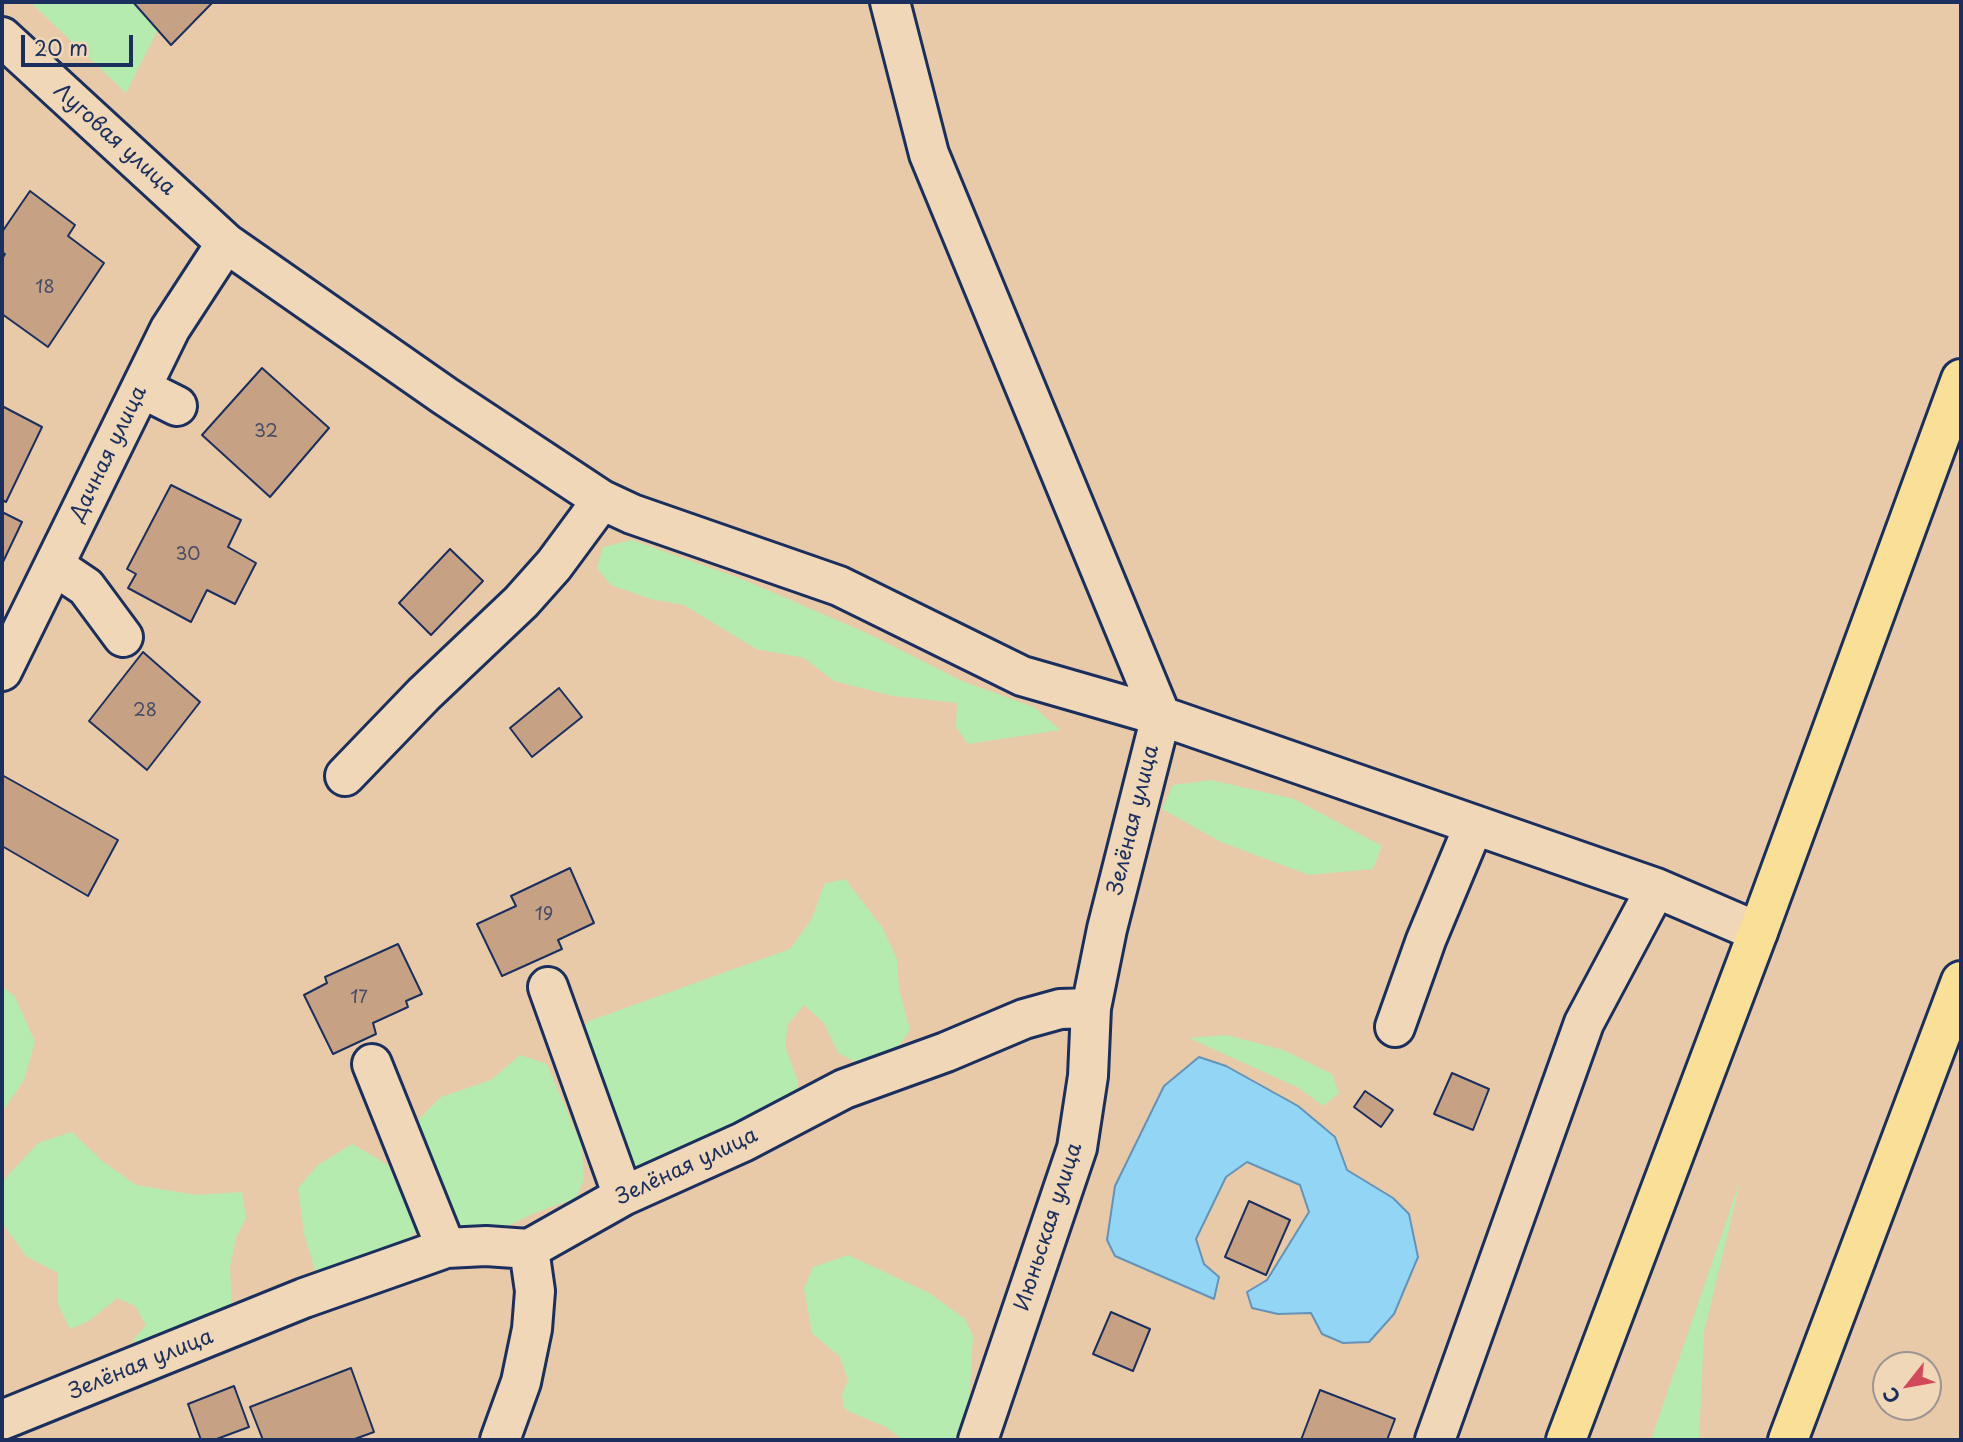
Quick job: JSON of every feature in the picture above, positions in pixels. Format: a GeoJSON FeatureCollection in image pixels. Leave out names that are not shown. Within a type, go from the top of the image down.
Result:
{"type":"FeatureCollection","features":[{"type":"Feature","properties":{"kind":"highway"},"geometry":{"type":"LineString","coordinates":[[1566,1440],[1758,932],[1961,379]]}},
{"type":"Feature","properties":{"kind":"highway"},"geometry":{"type":"LineString","coordinates":[[1788,1440],[1961,981]]}},
{"type":"Feature","properties":{"kind":"street"},"geometry":{"type":"LineString","coordinates":[[890,2],[929,154],[1161,716]]}},
{"type":"Feature","properties":{"kind":"street","name":"Луговая улица"},"geometry":{"type":"LineString","coordinates":[[2,37],[226,243],[445,396],[602,500],[632,514],[839,586],[1022,676],[1161,716],[1656,888],[1758,932]]}},
{"type":"Feature","properties":{"kind":"street","name":"Дачная улица"},"geometry":{"type":"LineString","coordinates":[[2,671],[170,329],[226,243]]}},
{"type":"Feature","properties":{"kind":"street"},"geometry":{"type":"LineString","coordinates":[[141,388],[177,406]]}},
{"type":"Feature","properties":{"kind":"street"},"geometry":{"type":"LineString","coordinates":[[345,776],[424,694],[521,603],[554,565],[602,500]]}},
{"type":"Feature","properties":{"kind":"street"},"geometry":{"type":"LineString","coordinates":[[55,566],[86,587],[123,637]]}},
{"type":"Feature","properties":{"kind":"street","name":"Зелёная улица"},"geometry":{"type":"LineString","coordinates":[[2,1419],[304,1298],[446,1248],[486,1246],[528,1249],[623,1196],[743,1142],[844,1089],[946,1052],[1024,1019],[1060,1009],[1091,1008],[1107,929],[1161,716]]}},
{"type":"Feature","properties":{"kind":"street"},"geometry":{"type":"LineString","coordinates":[[1395,1027],[1426,940],[1474,825]]}},
{"type":"Feature","properties":{"kind":"street"},"geometry":{"type":"LineString","coordinates":[[1435,1440],[1584,1024],[1656,888]]}},
{"type":"Feature","properties":{"kind":"street"},"geometry":{"type":"LineString","coordinates":[[548,987],[623,1196]]}},
{"type":"Feature","properties":{"kind":"street","name":"Июньская улица"},"geometry":{"type":"LineString","coordinates":[[978,1440],[1077,1148],[1088,1076],[1091,1008]]}},
{"type":"Feature","properties":{"kind":"street"},"geometry":{"type":"LineString","coordinates":[[372,1064],[446,1248]]}},
{"type":"Feature","properties":{"kind":"street"},"geometry":{"type":"LineString","coordinates":[[500,1440],[521,1382],[532,1329],[535,1291],[528,1249]]}},
{"type":"Feature","properties":{"kind":"green space"},"geometry":{"type":"Polygon","coordinates":[[[30,2],[172,2],[126,93],[30,2]]]}},
{"type":"Feature","properties":{"kind":"green space"},"geometry":{"type":"Polygon","coordinates":[[[632,540],[742,579],[873,636],[964,682],[1034,707],[1060,730],[968,744],[956,727],[957,703],[893,696],[834,681],[804,658],[756,649],[684,605],[650,599],[611,585],[597,568],[603,547],[632,540]]]}},
{"type":"Feature","properties":{"kind":"green space"},"geometry":{"type":"Polygon","coordinates":[[[1211,780],[1294,799],[1382,846],[1373,869],[1309,875],[1221,842],[1162,809],[1173,785],[1211,780]]]}},
{"type":"Feature","properties":{"kind":"green space"},"geometry":{"type":"Polygon","coordinates":[[[845,879],[882,927],[897,959],[899,989],[910,1030],[895,1052],[858,1063],[838,1053],[824,1023],[804,1005],[788,1024],[785,1046],[798,1082],[797,1093],[631,1178],[579,1033],[589,1021],[790,949],[812,919],[824,884],[845,879]]]}},
{"type":"Feature","properties":{"kind":"green space"},"geometry":{"type":"Polygon","coordinates":[[[2,986],[15,997],[35,1042],[24,1080],[2,1112],[2,986]]]}},
{"type":"Feature","properties":{"kind":"green space"},"geometry":{"type":"Polygon","coordinates":[[[1227,1035],[1283,1050],[1332,1074],[1339,1093],[1323,1106],[1299,1088],[1189,1038],[1227,1035]]]}},
{"type":"Feature","properties":{"kind":"green space"},"geometry":{"type":"Polygon","coordinates":[[[520,1055],[547,1064],[582,1147],[584,1180],[576,1198],[532,1214],[488,1236],[451,1228],[419,1146],[419,1119],[441,1097],[491,1080],[520,1055]]]}},
{"type":"Feature","properties":{"kind":"green space"},"geometry":{"type":"Polygon","coordinates":[[[72,1132],[102,1161],[136,1185],[196,1195],[242,1192],[246,1218],[236,1238],[230,1267],[232,1310],[134,1352],[134,1339],[146,1325],[135,1306],[117,1298],[89,1321],[70,1329],[58,1304],[58,1273],[26,1256],[2,1223],[2,1182],[38,1143],[72,1132]]]}},
{"type":"Feature","properties":{"kind":"green space"},"geometry":{"type":"Polygon","coordinates":[[[352,1144],[388,1165],[410,1207],[416,1231],[405,1243],[318,1279],[304,1234],[298,1188],[318,1165],[352,1144]]]}},
{"type":"Feature","properties":{"kind":"green space"},"geometry":{"type":"Polygon","coordinates":[[[1741,1179],[1704,1332],[1699,1440],[1651,1440],[1741,1179]]]}},
{"type":"Feature","properties":{"kind":"green space"},"geometry":{"type":"Polygon","coordinates":[[[848,1255],[929,1293],[965,1319],[973,1336],[968,1431],[958,1440],[903,1440],[886,1427],[844,1407],[842,1395],[848,1381],[840,1357],[812,1333],[804,1288],[813,1267],[848,1255]]]}},
{"type":"Feature","properties":{"kind":"water"},"geometry":{"type":"Polygon","coordinates":[[[1199,1057],[1226,1066],[1298,1106],[1335,1137],[1347,1170],[1393,1198],[1409,1214],[1418,1257],[1394,1314],[1369,1342],[1343,1343],[1322,1334],[1311,1313],[1278,1314],[1252,1308],[1247,1292],[1267,1280],[1309,1212],[1300,1185],[1247,1162],[1226,1177],[1196,1239],[1204,1264],[1219,1277],[1214,1299],[1115,1256],[1107,1240],[1115,1186],[1164,1086],[1199,1057]]]}},
{"type":"Feature","properties":{"kind":"building"},"geometry":{"type":"Polygon","coordinates":[[[133,2],[213,2],[171,45],[133,2]]]}},
{"type":"Feature","properties":{"kind":"building"},"geometry":{"type":"Polygon","coordinates":[[[30,191],[75,225],[68,236],[104,263],[48,347],[2,314],[2,259],[5,254],[2,252],[2,232],[30,191]]]}},
{"type":"Feature","properties":{"kind":"building"},"geometry":{"type":"Polygon","coordinates":[[[262,368],[329,428],[270,497],[202,435],[262,368]]]}},
{"type":"Feature","properties":{"kind":"building"},"geometry":{"type":"Polygon","coordinates":[[[2,406],[42,427],[6,502],[2,500],[2,406]]]}},
{"type":"Feature","properties":{"kind":"building"},"geometry":{"type":"Polygon","coordinates":[[[171,485],[241,520],[228,547],[256,563],[235,604],[207,590],[191,622],[128,588],[136,574],[127,569],[171,485]]]}},
{"type":"Feature","properties":{"kind":"building"},"geometry":{"type":"Polygon","coordinates":[[[2,512],[22,522],[2,564],[2,512]]]}},
{"type":"Feature","properties":{"kind":"building"},"geometry":{"type":"Polygon","coordinates":[[[450,549],[483,581],[431,635],[399,603],[450,549]]]}},
{"type":"Feature","properties":{"kind":"building"},"geometry":{"type":"Polygon","coordinates":[[[143,652],[200,702],[147,770],[89,721],[143,652]]]}},
{"type":"Feature","properties":{"kind":"building"},"geometry":{"type":"Polygon","coordinates":[[[559,688],[582,717],[532,757],[510,728],[559,688]]]}},
{"type":"Feature","properties":{"kind":"building"},"geometry":{"type":"Polygon","coordinates":[[[2,775],[118,840],[88,896],[2,846],[2,775]]]}},
{"type":"Feature","properties":{"kind":"building"},"geometry":{"type":"Polygon","coordinates":[[[570,868],[594,923],[558,940],[562,949],[502,976],[477,924],[516,906],[511,896],[570,868]]]}},
{"type":"Feature","properties":{"kind":"building"},"geometry":{"type":"Polygon","coordinates":[[[398,944],[422,994],[406,1001],[408,1007],[373,1023],[376,1034],[333,1054],[304,995],[327,983],[325,977],[398,944]]]}},
{"type":"Feature","properties":{"kind":"building"},"geometry":{"type":"Polygon","coordinates":[[[1452,1073],[1489,1089],[1473,1130],[1434,1114],[1452,1073]]]}},
{"type":"Feature","properties":{"kind":"building"},"geometry":{"type":"Polygon","coordinates":[[[1365,1091],[1393,1110],[1381,1127],[1354,1107],[1365,1091]]]}},
{"type":"Feature","properties":{"kind":"building"},"geometry":{"type":"Polygon","coordinates":[[[1249,1201],[1290,1220],[1266,1275],[1225,1257],[1249,1201]]]}},
{"type":"Feature","properties":{"kind":"building"},"geometry":{"type":"Polygon","coordinates":[[[1111,1312],[1150,1329],[1133,1371],[1093,1354],[1111,1312]]]}},
{"type":"Feature","properties":{"kind":"building"},"geometry":{"type":"Polygon","coordinates":[[[351,1368],[374,1432],[352,1440],[263,1440],[250,1407],[351,1368]]]}},
{"type":"Feature","properties":{"kind":"building"},"geometry":{"type":"Polygon","coordinates":[[[234,1386],[249,1427],[214,1440],[201,1440],[188,1404],[234,1386]]]}},
{"type":"Feature","properties":{"kind":"building"},"geometry":{"type":"Polygon","coordinates":[[[1320,1390],[1395,1419],[1387,1440],[1301,1440],[1320,1390]]]}}]}
